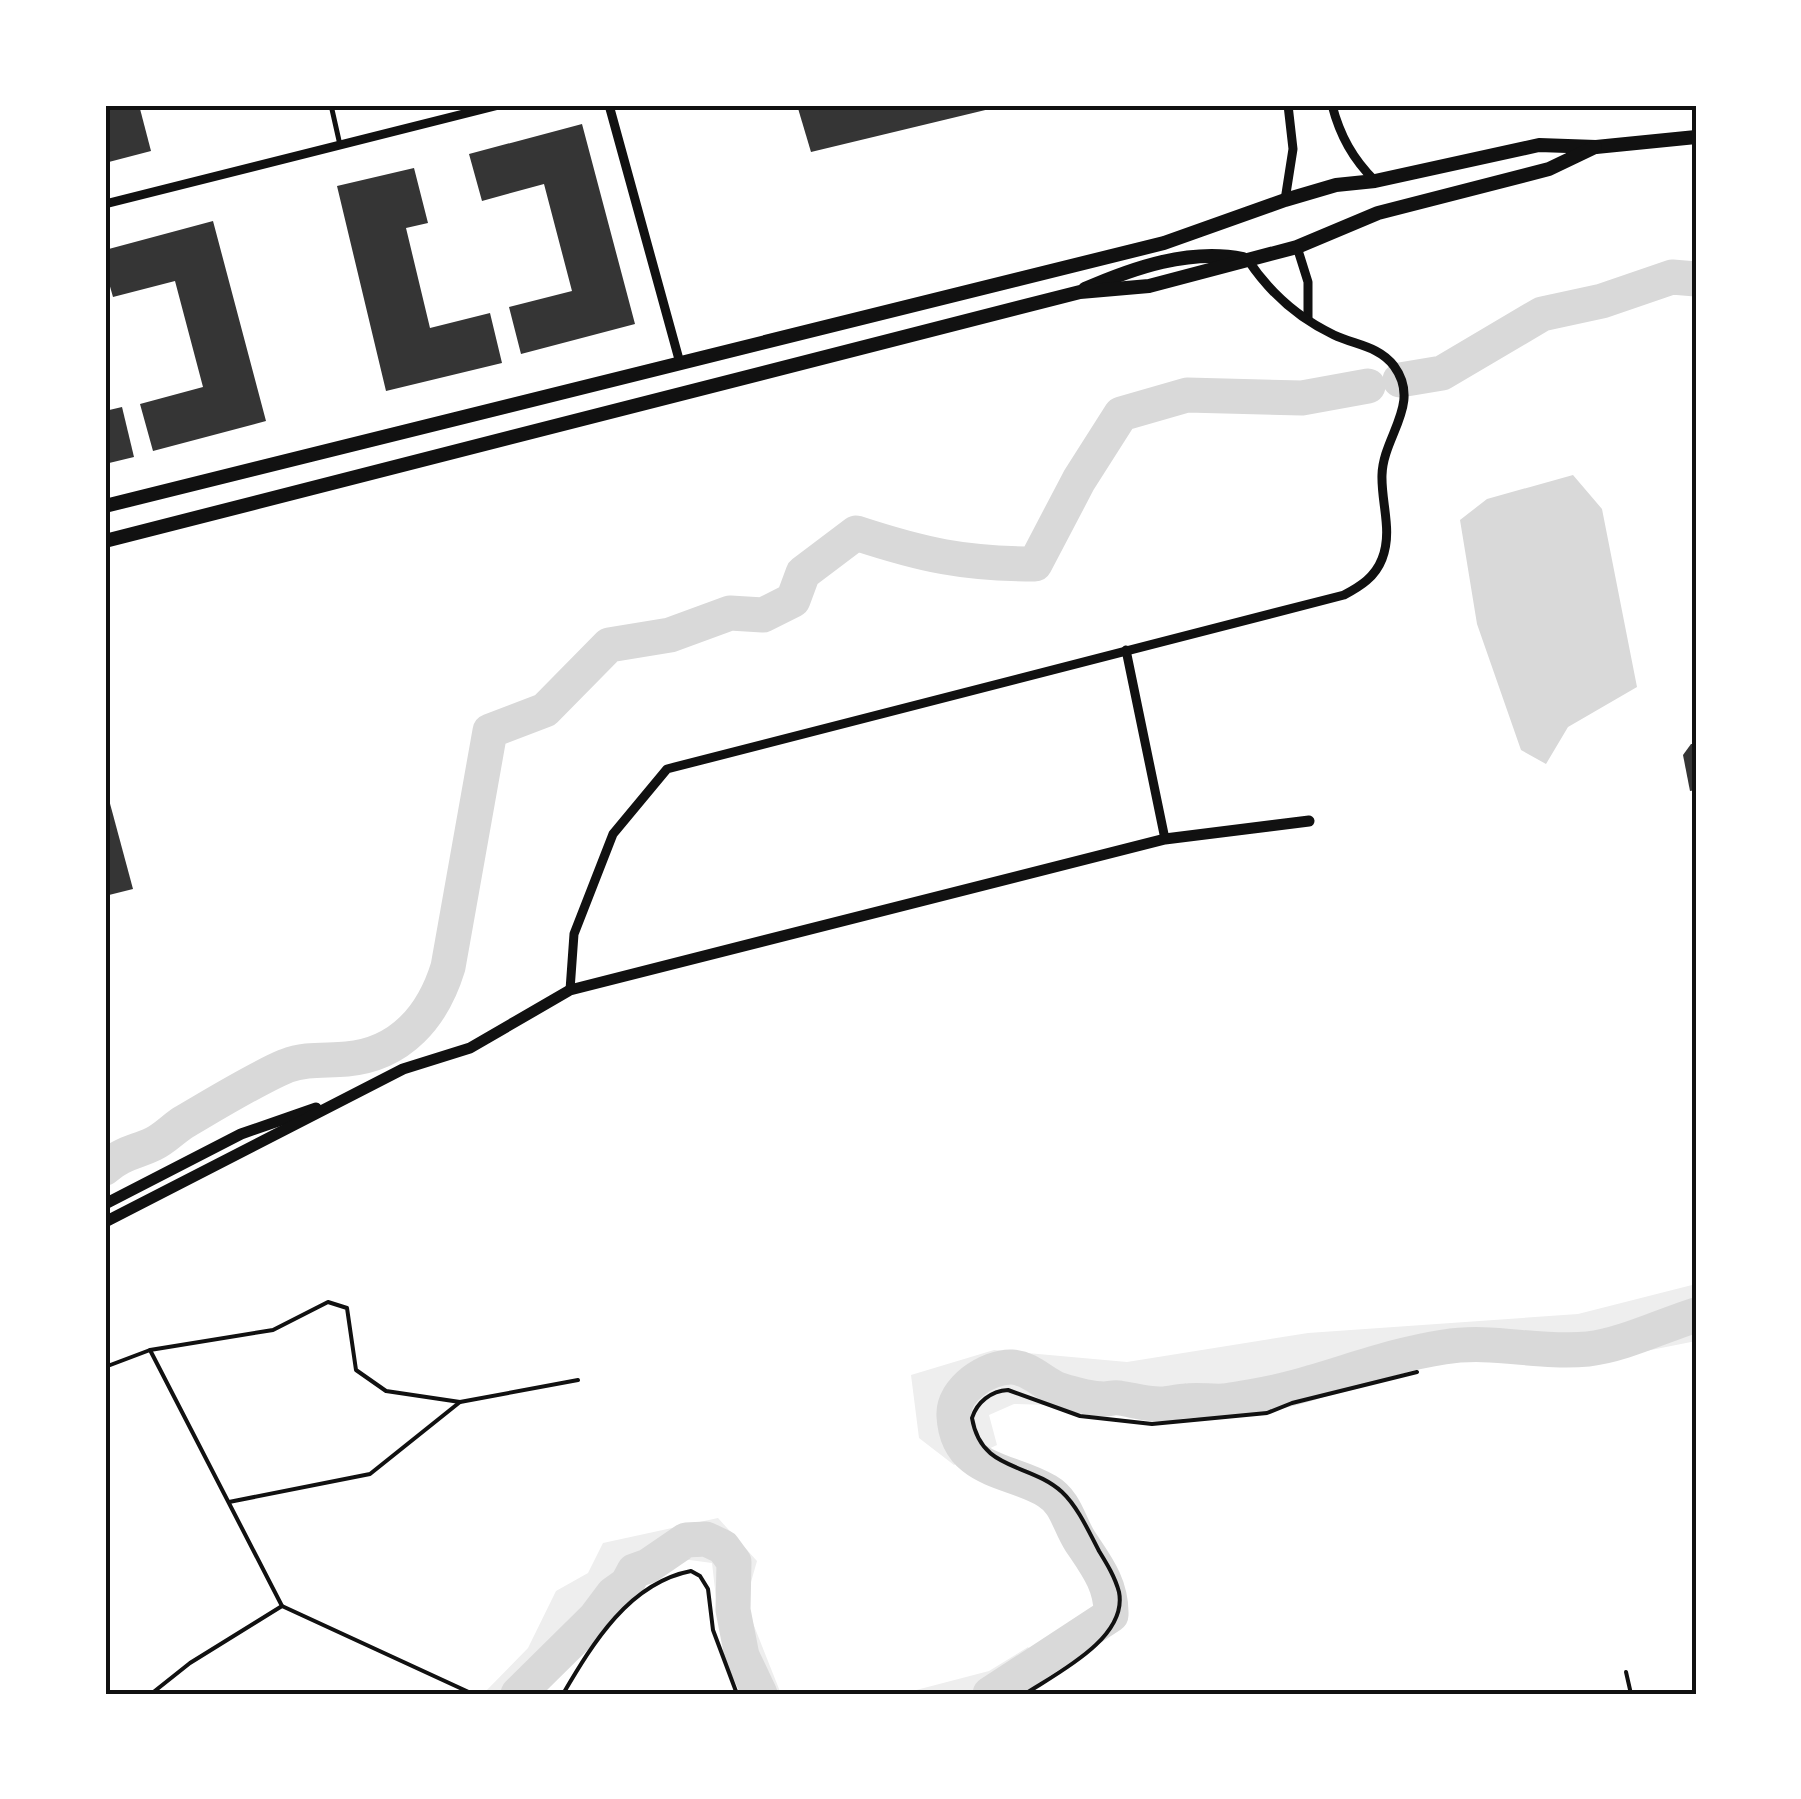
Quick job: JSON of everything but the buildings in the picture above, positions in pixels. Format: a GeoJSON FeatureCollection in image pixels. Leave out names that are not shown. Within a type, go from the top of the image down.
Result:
{"type":"FeatureCollection","features":[{"type":"Feature","properties":{"kind":"main road"},"geometry":{"type":"LineString","coordinates":[[105,506],[1164,243],[1336,185],[1375,182],[1539,145],[1596,147],[1696,137]]}},
{"type":"Feature","properties":{"kind":"main road"},"geometry":{"type":"LineString","coordinates":[[105,541],[1080,292],[1149,286],[1298,247],[1378,213],[1549,168],[1596,147]]}},
{"type":"Feature","properties":{"kind":"street"},"geometry":{"type":"LineString","coordinates":[[105,204],[499,105]]}},
{"type":"Feature","properties":{"kind":"street"},"geometry":{"type":"LineString","coordinates":[[609,105],[680,363]]}},
{"type":"Feature","properties":{"kind":"street"},"geometry":{"type":"LineString","coordinates":[[1285,200],[1293,149],[1288,105]]}},
{"type":"Feature","properties":{"kind":"street"},"geometry":{"type":"LineString","coordinates":[[1332,105],[1344,142],[1375,182]]}},
{"type":"Feature","properties":{"kind":"street"},"geometry":{"type":"LineString","coordinates":[[1298,247],[1308,282],[1308,319]]}},
{"type":"Feature","properties":{"kind":"street"},"geometry":{"type":"LineString","coordinates":[[570,990],[574,934],[613,834],[666,769],[1344,595],[1372,577],[1380,563],[1387,532],[1382,470],[1405,405],[1400,377],[1382,354],[1329,333],[1271,291],[1248,260]]}},
{"type":"Feature","properties":{"kind":"street"},"geometry":{"type":"LineString","coordinates":[[1126,650],[1164,839]]}},
{"type":"Feature","properties":{"kind":"street"},"geometry":{"type":"LineString","coordinates":[[105,1222],[403,1069],[470,1048],[570,990],[1164,839],[1308,822]]}},
{"type":"Feature","properties":{"kind":"street"},"geometry":{"type":"LineString","coordinates":[[105,1204],[241,1134],[363,1092]]}},
{"type":"Feature","properties":{"kind":"lane"},"geometry":{"type":"LineString","coordinates":[[331,105],[340,145]]}},
{"type":"Feature","properties":{"kind":"path"},"geometry":{"type":"LineString","coordinates":[[105,1367],[150,1350],[272,1330],[328,1302],[346,1308],[356,1370],[386,1390],[460,1402],[578,1380]]}},
{"type":"Feature","properties":{"kind":"path"},"geometry":{"type":"LineString","coordinates":[[150,1350],[282,1606],[473,1694]]}},
{"type":"Feature","properties":{"kind":"path"},"geometry":{"type":"LineString","coordinates":[[1026,1694],[1096,1646],[1114,1625],[1120,1594],[1112,1573],[1062,1492],[991,1456],[980,1442],[972,1418],[984,1399],[998,1390],[1008,1390],[1080,1416],[1152,1424],[1211,1421],[1267,1413],[1292,1403],[1417,1372]]}},
{"type":"Feature","properties":{"kind":"path"},"geometry":{"type":"LineString","coordinates":[[229,1502],[370,1474],[460,1402]]}},
{"type":"Feature","properties":{"kind":"path"},"geometry":{"type":"LineString","coordinates":[[563,1694],[609,1626],[635,1597],[660,1580],[691,1571],[700,1576],[708,1589],[713,1630],[737,1694]]}},
{"type":"Feature","properties":{"kind":"path"},"geometry":{"type":"LineString","coordinates":[[151,1694],[190,1662],[282,1606]]}},
{"type":"Feature","properties":{"kind":"path"},"geometry":{"type":"LineString","coordinates":[[1626,1672],[1631,1694]]}},
{"type":"Feature","properties":{"kind":"shaded area"},"geometry":{"type":"Polygon","coordinates":[[[1573,475],[1602,509],[1637,687],[1568,727],[1546,764],[1521,750],[1477,624],[1460,520],[1487,499],[1573,475]]]}},
{"type":"Feature","properties":{"kind":"shaded area"},"geometry":{"type":"Polygon","coordinates":[[[1696,1284],[1696,1341],[1636,1353],[1443,1356],[1250,1403],[1014,1404],[989,1415],[997,1445],[954,1465],[919,1438],[911,1375],[994,1350],[1127,1362],[1308,1333],[1578,1314],[1696,1284]]]}},
{"type":"Feature","properties":{"kind":"shaded area"},"geometry":{"type":"Polygon","coordinates":[[[718,1518],[757,1561],[745,1603],[781,1694],[745,1694],[717,1607],[712,1563],[682,1559],[617,1602],[539,1694],[483,1694],[528,1648],[556,1591],[588,1573],[603,1543],[718,1518]]]}},
{"type":"Feature","properties":{"kind":"shaded area"},"geometry":{"type":"Polygon","coordinates":[[[1028,1647],[1045,1671],[1002,1694],[901,1694],[989,1671],[1028,1647]]]}},
{"type":"Feature","properties":{"kind":"waterway"},"geometry":{"type":"LineString","coordinates":[[1400,380],[1442,373],[1542,314],[1602,301],[1672,277],[1696,279]]}},
{"type":"Feature","properties":{"kind":"waterway"},"geometry":{"type":"LineString","coordinates":[[105,1168],[122,1156],[157,1142],[184,1122],[274,1071],[301,1062],[366,1056],[399,1041],[412,1030],[433,1001],[448,967],[490,731],[545,710],[609,645],[670,635],[730,613],[763,615],[793,600],[803,573],[856,533],[944,557],[1035,564],[1079,480],[1121,414],[1187,395],[1302,398],[1368,386]]}},
{"type":"Feature","properties":{"kind":"waterway"},"geometry":{"type":"LineString","coordinates":[[990,1694],[1111,1615],[1102,1576],[1059,1501],[1047,1491],[975,1459],[957,1435],[955,1406],[965,1389],[983,1375],[1012,1367],[1060,1390],[1093,1398],[1158,1404],[1224,1401],[1291,1388],[1444,1347],[1601,1347],[1696,1315]]}},
{"type":"Feature","properties":{"kind":"waterway"},"geometry":{"type":"LineString","coordinates":[[518,1694],[595,1618],[634,1571],[686,1540],[706,1539],[723,1547],[734,1562],[733,1610],[742,1656],[760,1694]]}}]}
